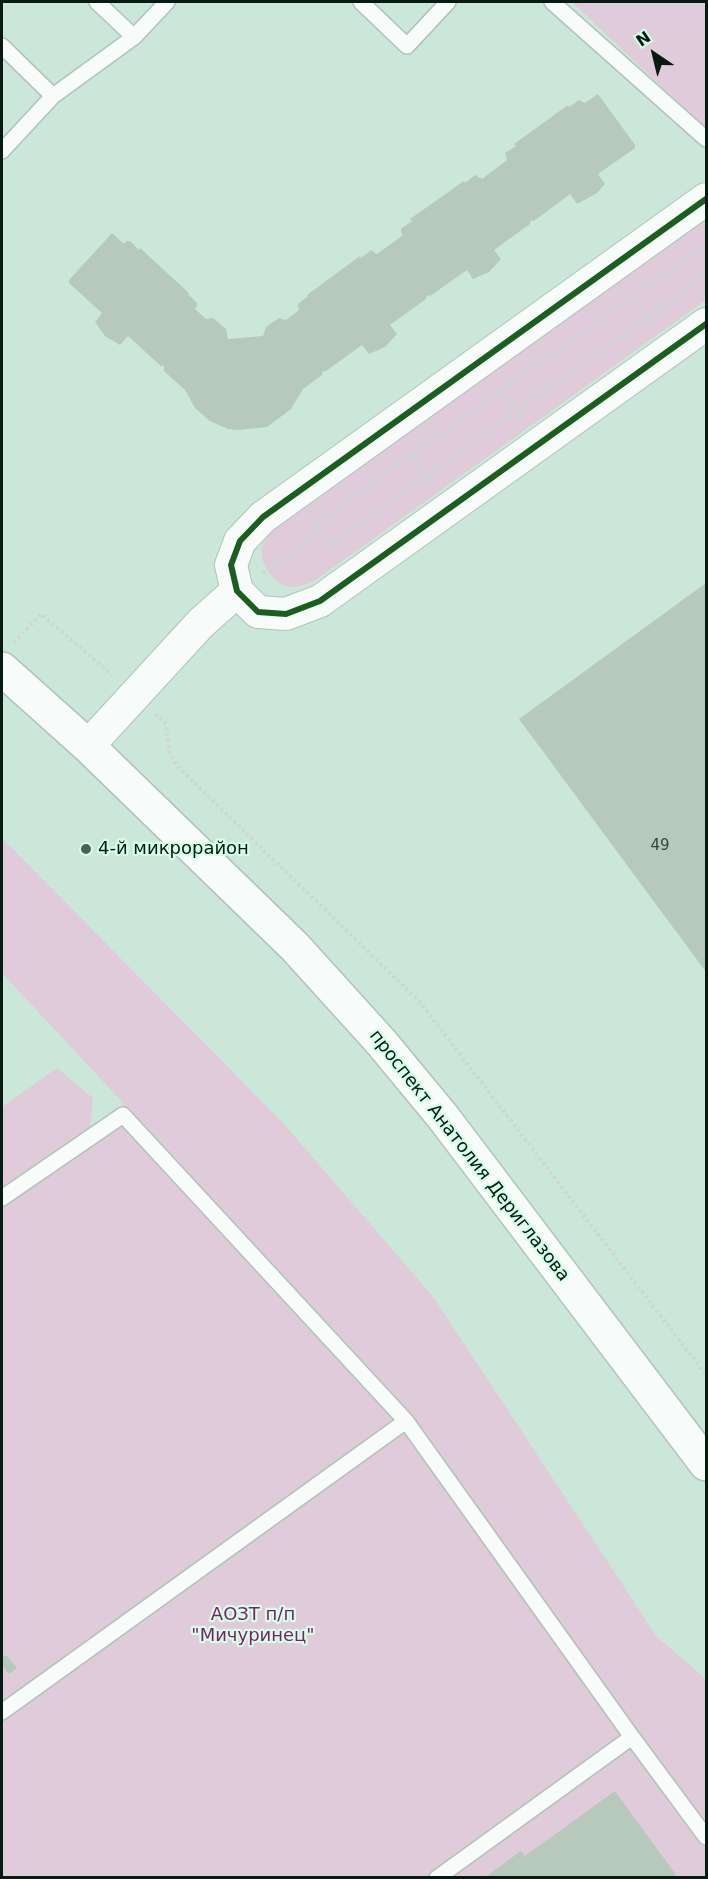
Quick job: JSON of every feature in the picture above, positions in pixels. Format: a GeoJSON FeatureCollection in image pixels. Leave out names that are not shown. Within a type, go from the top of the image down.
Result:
{"type":"FeatureCollection","features":[{"type":"Feature","properties":{"kind":"main road","name":"проспект Анатолия Дериглазова"},"geometry":{"type":"LineString","coordinates":[[5,659],[88,746],[295,947],[381,1042],[443,1117],[706,1464]]}},
{"type":"Feature","properties":{"kind":"street"},"geometry":{"type":"LineString","coordinates":[[706,199],[263,517],[240,541],[231,565],[237,591],[258,612],[286,614],[320,601],[706,324]]}},
{"type":"Feature","properties":{"kind":"street"},"geometry":{"type":"LineString","coordinates":[[88,746],[201,623],[237,591]]}},
{"type":"Feature","properties":{"kind":"lane"},"geometry":{"type":"LineString","coordinates":[[97,2],[134,37]]}},
{"type":"Feature","properties":{"kind":"lane"},"geometry":{"type":"LineString","coordinates":[[2,151],[53,96],[134,37],[167,2]]}},
{"type":"Feature","properties":{"kind":"lane"},"geometry":{"type":"LineString","coordinates":[[361,2],[406,46],[448,2]]}},
{"type":"Feature","properties":{"kind":"lane"},"geometry":{"type":"LineString","coordinates":[[552,2],[706,139]]}},
{"type":"Feature","properties":{"kind":"lane"},"geometry":{"type":"LineString","coordinates":[[2,46],[53,96]]}},
{"type":"Feature","properties":{"kind":"lane"},"geometry":{"type":"LineString","coordinates":[[2,1198],[123,1115],[405,1421],[706,1837]]}},
{"type":"Feature","properties":{"kind":"lane"},"geometry":{"type":"LineString","coordinates":[[2,1712],[405,1421]]}},
{"type":"Feature","properties":{"kind":"lane"},"geometry":{"type":"LineString","coordinates":[[437,1878],[632,1737]]}},
{"type":"Feature","properties":{"kind":"path"},"geometry":{"type":"LineString","coordinates":[[315,524],[706,244]]}},
{"type":"Feature","properties":{"kind":"path"},"geometry":{"type":"LineString","coordinates":[[610,268],[670,350]]}},
{"type":"Feature","properties":{"kind":"path"},"geometry":{"type":"LineString","coordinates":[[330,544],[706,275]]}},
{"type":"Feature","properties":{"kind":"path"},"geometry":{"type":"LineString","coordinates":[[482,359],[540,443]]}},
{"type":"Feature","properties":{"kind":"path"},"geometry":{"type":"LineString","coordinates":[[390,426],[450,509]]}},
{"type":"Feature","properties":{"kind":"path"},"geometry":{"type":"LineString","coordinates":[[294,494],[354,577]]}},
{"type":"Feature","properties":{"kind":"path"},"geometry":{"type":"LineString","coordinates":[[237,591],[321,532]]}},
{"type":"Feature","properties":{"kind":"path"},"geometry":{"type":"LineString","coordinates":[[5,659],[41,614],[165,722],[170,755],[178,767],[418,1001],[706,1375]]}},
{"type":"Feature","properties":{"kind":"green space"},"geometry":{"type":"Polygon","coordinates":[[[572,2],[706,2],[706,129],[572,2]]]}},
{"type":"Feature","properties":{"kind":"green space"},"geometry":{"type":"Polygon","coordinates":[[[706,218],[706,300],[313,582],[290,587],[273,578],[265,566],[262,553],[262,547],[271,530],[706,218]]]}},
{"type":"Feature","properties":{"kind":"green space","name":"АОЗТ п/п \"Мичуринец\""},"geometry":{"type":"Polygon","coordinates":[[[2,838],[285,1125],[434,1298],[657,1637],[706,1679],[706,1877],[2,1877],[2,1107],[57,1068],[93,1098],[90,1127],[124,1104],[2,973],[2,838]]]}},
{"type":"Feature","properties":{"kind":"building"},"geometry":{"type":"Polygon","coordinates":[[[598,94],[635,148],[598,174],[605,184],[597,193],[577,204],[570,194],[534,221],[531,220],[530,224],[494,250],[501,259],[489,272],[473,279],[467,270],[430,296],[427,295],[426,299],[390,325],[397,334],[385,347],[369,354],[362,345],[323,371],[322,375],[303,389],[291,409],[267,427],[228,429],[210,421],[195,408],[185,390],[164,371],[164,366],[161,366],[128,336],[120,345],[105,336],[95,322],[102,313],[69,283],[69,280],[112,233],[124,244],[130,241],[139,250],[140,248],[189,293],[197,303],[195,309],[206,319],[213,318],[226,329],[228,339],[263,336],[266,327],[279,318],[286,320],[299,310],[298,304],[307,295],[360,256],[361,258],[371,250],[377,254],[403,235],[401,229],[412,221],[410,219],[464,181],[465,183],[475,175],[482,179],[507,160],[505,153],[516,146],[514,144],[568,105],[569,107],[579,100],[585,103],[598,94]]]}},
{"type":"Feature","properties":{"kind":"building"},"geometry":{"type":"Polygon","coordinates":[[[706,583],[706,972],[519,719],[706,583]]]}},
{"type":"Feature","properties":{"kind":"building"},"geometry":{"type":"Polygon","coordinates":[[[6,1655],[17,1668],[9,1674],[2,1665],[2,1658],[6,1655]]]}},
{"type":"Feature","properties":{"kind":"building"},"geometry":{"type":"Polygon","coordinates":[[[615,1791],[676,1875],[672,1878],[484,1878],[521,1851],[525,1856],[615,1791]]]}},
{"type":"Feature","properties":{"kind":"cycle path"},"geometry":{"type":"LineString","coordinates":[[706,199],[263,517],[240,541],[231,565],[237,591],[258,612],[286,614],[320,601],[706,324]]}},
{"type":"Feature","properties":{"kind":"place","name":"4-й микрорайон"},"geometry":{"type":"Point","coordinates":[86,849]}}]}
